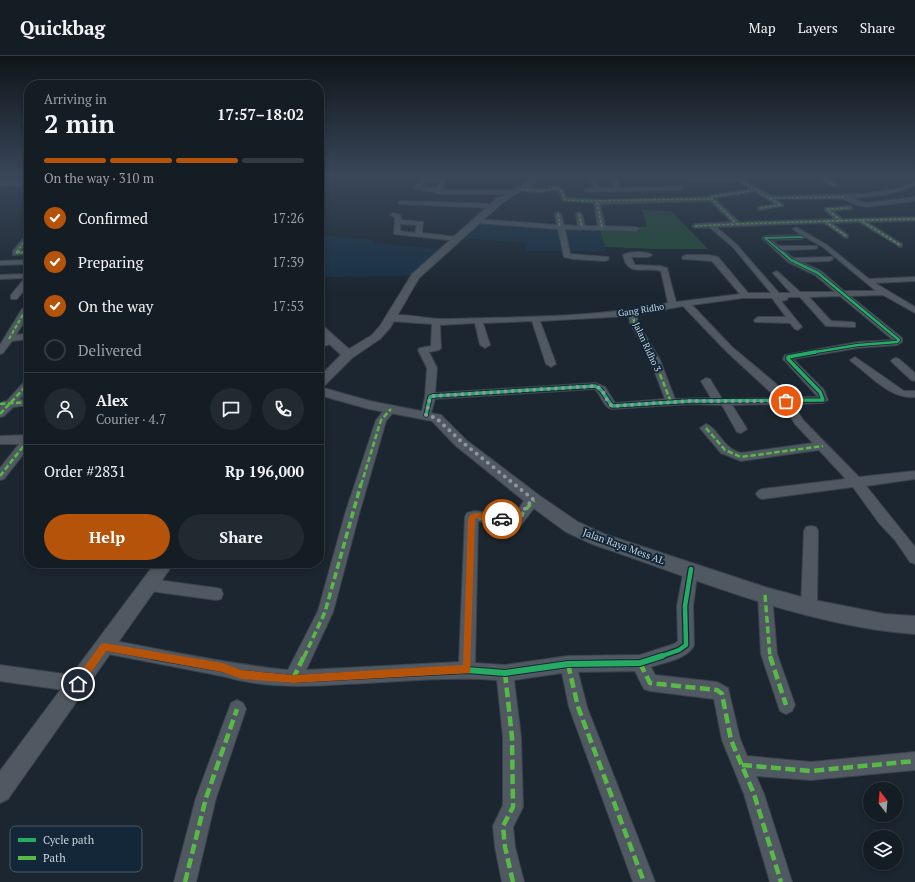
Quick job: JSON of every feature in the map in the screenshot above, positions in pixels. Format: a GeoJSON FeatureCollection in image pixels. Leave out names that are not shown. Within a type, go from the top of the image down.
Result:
{"type":"FeatureCollection","features":[{"type":"Feature","properties":{"kind":"street"},"geometry":{"type":"LineString","coordinates":[[396,216],[398,216],[398,222],[395,230],[396,233],[458,239]]}},
{"type":"Feature","properties":{"kind":"street"},"geometry":{"type":"LineString","coordinates":[[324,379],[348,356],[376,337],[390,318],[415,276],[483,216]]}},
{"type":"Feature","properties":{"kind":"street"},"geometry":{"type":"LineString","coordinates":[[558,216],[568,255],[573,257],[605,259]]}},
{"type":"Feature","properties":{"kind":"street"},"geometry":{"type":"LineString","coordinates":[[579,216],[582,227]]}},
{"type":"Feature","properties":{"kind":"street"},"geometry":{"type":"LineString","coordinates":[[599,216],[602,228]]}},
{"type":"Feature","properties":{"kind":"street"},"geometry":{"type":"LineString","coordinates":[[728,216],[737,224]]}},
{"type":"Feature","properties":{"kind":"street"},"geometry":{"type":"LineString","coordinates":[[834,216],[841,221]]}},
{"type":"Feature","properties":{"kind":"street"},"geometry":{"type":"LineString","coordinates":[[695,226],[915,219]]}},
{"type":"Feature","properties":{"kind":"street"},"geometry":{"type":"LineString","coordinates":[[860,220],[900,245]]}},
{"type":"Feature","properties":{"kind":"street"},"geometry":{"type":"LineString","coordinates":[[477,221],[560,227],[636,229]]}},
{"type":"Feature","properties":{"kind":"street"},"geometry":{"type":"LineString","coordinates":[[825,221],[846,236]]}},
{"type":"Feature","properties":{"kind":"street"},"geometry":{"type":"LineString","coordinates":[[398,222],[421,223],[418,236]]}},
{"type":"Feature","properties":{"kind":"street"},"geometry":{"type":"LineString","coordinates":[[788,223],[825,246],[867,281],[915,310]]}},
{"type":"Feature","properties":{"kind":"street"},"geometry":{"type":"LineString","coordinates":[[711,226],[734,246],[777,295]]}},
{"type":"Feature","properties":{"kind":"street"},"geometry":{"type":"LineString","coordinates":[[430,398],[433,396],[595,386],[603,390],[609,404],[612,406],[671,402],[823,400],[823,397],[788,360],[788,357],[858,345],[897,342],[899,340],[813,270],[791,260],[765,237],[802,237]]}},
{"type":"Feature","properties":{"kind":"street"},"geometry":{"type":"LineString","coordinates":[[24,242],[16,253],[24,252]]}},
{"type":"Feature","properties":{"kind":"street"},"geometry":{"type":"LineString","coordinates":[[777,248],[815,247]]}},
{"type":"Feature","properties":{"kind":"street"},"geometry":{"type":"LineString","coordinates":[[648,255],[627,255],[629,264],[633,267],[660,268],[664,270],[673,305]]}},
{"type":"Feature","properties":{"kind":"street"},"geometry":{"type":"LineString","coordinates":[[686,257],[715,259],[746,296]]}},
{"type":"Feature","properties":{"kind":"street"},"geometry":{"type":"LineString","coordinates":[[791,260],[829,259]]}},
{"type":"Feature","properties":{"kind":"street"},"geometry":{"type":"LineString","coordinates":[[0,264],[24,262]]}},
{"type":"Feature","properties":{"kind":"street"},"geometry":{"type":"LineString","coordinates":[[777,273],[829,324],[852,325]]}},
{"type":"Feature","properties":{"kind":"street"},"geometry":{"type":"LineString","coordinates":[[0,277],[24,276]]}},
{"type":"Feature","properties":{"kind":"street"},"geometry":{"type":"LineString","coordinates":[[867,281],[915,279]]}},
{"type":"Feature","properties":{"kind":"street"},"geometry":{"type":"LineString","coordinates":[[14,297],[24,285]]}},
{"type":"Feature","properties":{"kind":"street","name":"Gang Ridho"},"geometry":{"type":"LineString","coordinates":[[390,318],[436,321],[581,317],[633,313],[673,305],[746,296],[888,294]]}},
{"type":"Feature","properties":{"kind":"street"},"geometry":{"type":"LineString","coordinates":[[758,320],[796,324],[774,298],[801,296]]}},
{"type":"Feature","properties":{"kind":"street"},"geometry":{"type":"LineString","coordinates":[[686,304],[729,350],[770,384],[786,401],[799,422],[856,482],[884,519],[900,536],[915,558]]}},
{"type":"Feature","properties":{"kind":"street"},"geometry":{"type":"LineString","coordinates":[[0,351],[24,313]]}},
{"type":"Feature","properties":{"kind":"street","name":"Jalan Ridho 3"},"geometry":{"type":"LineString","coordinates":[[633,313],[634,323],[655,360],[671,402]]}},
{"type":"Feature","properties":{"kind":"street"},"geometry":{"type":"LineString","coordinates":[[535,318],[551,364]]}},
{"type":"Feature","properties":{"kind":"street"},"geometry":{"type":"LineString","coordinates":[[478,320],[486,345]]}},
{"type":"Feature","properties":{"kind":"street"},"geometry":{"type":"LineString","coordinates":[[426,415],[430,398],[432,368],[423,350],[436,348],[436,321]]}},
{"type":"Feature","properties":{"kind":"street"},"geometry":{"type":"LineString","coordinates":[[324,333],[348,356]]}},
{"type":"Feature","properties":{"kind":"street"},"geometry":{"type":"LineString","coordinates":[[9,338],[24,336]]}},
{"type":"Feature","properties":{"kind":"street"},"geometry":{"type":"LineString","coordinates":[[324,343],[332,341]]}},
{"type":"Feature","properties":{"kind":"street"},"geometry":{"type":"LineString","coordinates":[[856,360],[900,393],[906,395],[915,394]]}},
{"type":"Feature","properties":{"kind":"street"},"geometry":{"type":"LineString","coordinates":[[896,361],[915,378]]}},
{"type":"Feature","properties":{"kind":"street"},"geometry":{"type":"LineString","coordinates":[[706,381],[740,429]]}},
{"type":"Feature","properties":{"kind":"street"},"geometry":{"type":"LineString","coordinates":[[0,414],[5,404],[24,387]]}},
{"type":"Feature","properties":{"kind":"street","name":"Jalan Raya Mess AL"},"geometry":{"type":"LineString","coordinates":[[324,392],[369,405],[436,418],[462,442],[534,500],[572,526],[598,539],[691,569],[765,596],[808,607],[885,623],[915,625]]}},
{"type":"Feature","properties":{"kind":"street"},"geometry":{"type":"LineString","coordinates":[[5,404],[24,402]]}},
{"type":"Feature","properties":{"kind":"street"},"geometry":{"type":"LineString","coordinates":[[293,679],[325,612],[352,514],[382,420],[391,409]]}},
{"type":"Feature","properties":{"kind":"street"},"geometry":{"type":"LineString","coordinates":[[706,428],[721,448],[734,456],[741,457],[823,446]]}},
{"type":"Feature","properties":{"kind":"street"},"geometry":{"type":"LineString","coordinates":[[0,440],[24,440]]}},
{"type":"Feature","properties":{"kind":"street"},"geometry":{"type":"LineString","coordinates":[[0,476],[24,446]]}},
{"type":"Feature","properties":{"kind":"street"},"geometry":{"type":"LineString","coordinates":[[762,494],[915,475]]}},
{"type":"Feature","properties":{"kind":"street"},"geometry":{"type":"LineString","coordinates":[[467,670],[472,517],[476,516],[516,521],[520,518],[527,504],[534,500]]}},
{"type":"Feature","properties":{"kind":"street"},"geometry":{"type":"LineString","coordinates":[[808,607],[811,531]]}},
{"type":"Feature","properties":{"kind":"street"},"geometry":{"type":"LineString","coordinates":[[0,791],[162,568]]}},
{"type":"Feature","properties":{"kind":"street"},"geometry":{"type":"LineString","coordinates":[[104,647],[222,668],[242,674],[293,679],[467,670],[505,673],[568,664],[640,663],[679,650],[686,645],[685,606],[691,569]]}},
{"type":"Feature","properties":{"kind":"street"},"geometry":{"type":"LineString","coordinates":[[150,585],[216,594]]}},
{"type":"Feature","properties":{"kind":"street"},"geometry":{"type":"LineString","coordinates":[[765,596],[769,654],[786,705]]}},
{"type":"Feature","properties":{"kind":"street"},"geometry":{"type":"LineString","coordinates":[[640,663],[650,683],[717,690],[722,694],[731,740],[757,802],[781,882]]}},
{"type":"Feature","properties":{"kind":"street"},"geometry":{"type":"LineString","coordinates":[[568,664],[578,707],[644,882]]}},
{"type":"Feature","properties":{"kind":"street"},"geometry":{"type":"LineString","coordinates":[[0,673],[78,684]]}},
{"type":"Feature","properties":{"kind":"street"},"geometry":{"type":"LineString","coordinates":[[505,673],[512,737],[513,807],[504,826],[505,847],[513,882]]}},
{"type":"Feature","properties":{"kind":"street"},"geometry":{"type":"LineString","coordinates":[[185,882],[195,833],[237,709]]}},
{"type":"Feature","properties":{"kind":"street"},"geometry":{"type":"LineString","coordinates":[[742,765],[811,771],[915,761]]}},
{"type":"Feature","properties":{"kind":"shaded area"},"geometry":{"type":"Polygon","coordinates":[[[484,219],[518,223],[599,227],[606,251],[525,251],[526,243],[462,238],[484,219]]]}},
{"type":"Feature","properties":{"kind":"shaded area"},"geometry":{"type":"Polygon","coordinates":[[[324,235],[375,240],[372,243],[442,249],[410,276],[324,277],[324,235]]]}},
{"type":"Feature","properties":{"kind":"green space"},"geometry":{"type":"Polygon","coordinates":[[[644,216],[675,216],[708,249],[605,247],[599,227],[647,227],[644,216]]]}},
{"type":"Feature","properties":{"kind":"marked path"},"geometry":{"type":"LineString","coordinates":[[558,216],[560,227]]}},
{"type":"Feature","properties":{"kind":"marked path"},"geometry":{"type":"LineString","coordinates":[[579,216],[582,227]]}},
{"type":"Feature","properties":{"kind":"marked path"},"geometry":{"type":"LineString","coordinates":[[600,216],[602,228]]}},
{"type":"Feature","properties":{"kind":"marked path"},"geometry":{"type":"LineString","coordinates":[[695,226],[737,224],[729,216]]}},
{"type":"Feature","properties":{"kind":"marked path"},"geometry":{"type":"LineString","coordinates":[[835,216],[841,221]]}},
{"type":"Feature","properties":{"kind":"marked path"},"geometry":{"type":"LineString","coordinates":[[862,220],[915,219]]}},
{"type":"Feature","properties":{"kind":"marked path"},"geometry":{"type":"LineString","coordinates":[[737,224],[860,220],[900,245]]}},
{"type":"Feature","properties":{"kind":"marked path"},"geometry":{"type":"LineString","coordinates":[[825,221],[846,236]]}},
{"type":"Feature","properties":{"kind":"marked path"},"geometry":{"type":"LineString","coordinates":[[24,242],[16,253],[24,252]]}},
{"type":"Feature","properties":{"kind":"marked path"},"geometry":{"type":"LineString","coordinates":[[9,339],[24,313]]}},
{"type":"Feature","properties":{"kind":"marked path"},"geometry":{"type":"LineString","coordinates":[[633,313],[634,323],[655,360],[671,402]]}},
{"type":"Feature","properties":{"kind":"marked path"},"geometry":{"type":"LineString","coordinates":[[0,414],[24,388]]}},
{"type":"Feature","properties":{"kind":"marked path"},"geometry":{"type":"LineString","coordinates":[[0,404],[24,402]]}},
{"type":"Feature","properties":{"kind":"marked path"},"geometry":{"type":"LineString","coordinates":[[293,679],[325,612],[352,514],[381,420],[391,409]]}},
{"type":"Feature","properties":{"kind":"marked path"},"geometry":{"type":"LineString","coordinates":[[706,428],[725,450],[735,456],[741,457],[823,446]]}},
{"type":"Feature","properties":{"kind":"marked path"},"geometry":{"type":"LineString","coordinates":[[0,476],[24,445]]}},
{"type":"Feature","properties":{"kind":"marked path"},"geometry":{"type":"LineString","coordinates":[[467,670],[472,517],[475,516],[516,521],[519,519],[530,502],[534,500]]}},
{"type":"Feature","properties":{"kind":"marked path"},"geometry":{"type":"LineString","coordinates":[[765,595],[769,654],[786,705]]}},
{"type":"Feature","properties":{"kind":"marked path"},"geometry":{"type":"LineString","coordinates":[[640,663],[650,683],[717,690],[722,694],[731,740],[754,794],[781,882]]}},
{"type":"Feature","properties":{"kind":"marked path"},"geometry":{"type":"LineString","coordinates":[[568,664],[578,707],[644,882]]}},
{"type":"Feature","properties":{"kind":"marked path"},"geometry":{"type":"LineString","coordinates":[[505,673],[512,737],[513,807],[503,826],[505,847],[513,882]]}},
{"type":"Feature","properties":{"kind":"marked path"},"geometry":{"type":"LineString","coordinates":[[185,882],[206,798],[237,709]]}},
{"type":"Feature","properties":{"kind":"marked path"},"geometry":{"type":"LineString","coordinates":[[742,765],[811,771],[915,761]]}},
{"type":"Feature","properties":{"kind":"cycle path"},"geometry":{"type":"LineString","coordinates":[[426,415],[430,397],[433,396],[595,386],[599,387],[609,404],[612,406],[690,401],[725,402],[823,400],[820,392],[788,359],[788,357],[858,345],[897,342],[899,340],[863,312],[818,273],[791,260],[765,238],[802,237]]}},
{"type":"Feature","properties":{"kind":"cycle path"},"geometry":{"type":"LineString","coordinates":[[104,647],[222,668],[242,674],[293,679],[467,670],[505,673],[568,664],[640,663],[679,650],[686,645],[685,606],[691,569]]}},
{"type":"Feature","properties":{"kind":"way so far"},"geometry":{"type":"LineString","coordinates":[[502,519],[516,521],[520,518],[527,504],[534,500],[462,442],[436,418],[426,415],[430,398],[433,396],[595,386],[603,390],[609,404],[612,406],[634,403],[690,401],[786,401]]}},
{"type":"Feature","properties":{"kind":"route"},"geometry":{"type":"LineString","coordinates":[[78,684],[104,647],[222,668],[242,674],[293,679],[467,670],[471,520],[472,517],[476,516],[502,519]]}}]}
